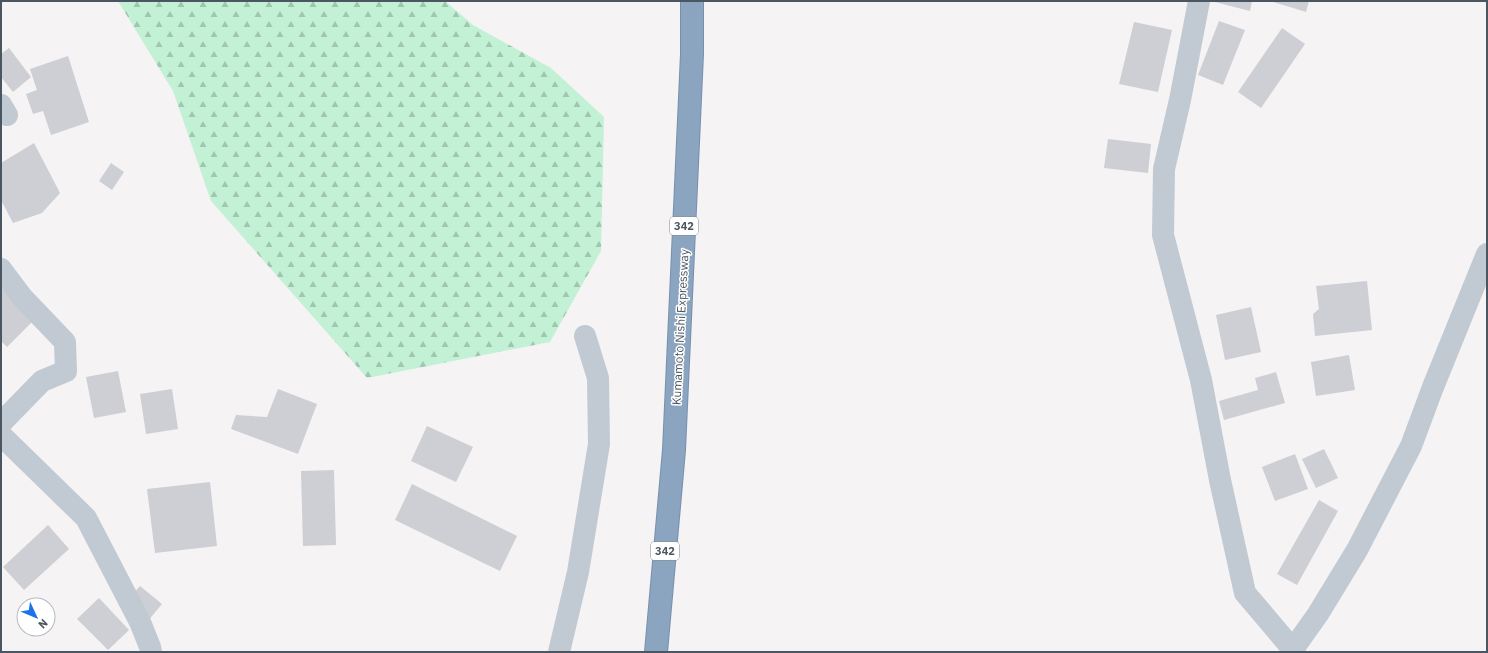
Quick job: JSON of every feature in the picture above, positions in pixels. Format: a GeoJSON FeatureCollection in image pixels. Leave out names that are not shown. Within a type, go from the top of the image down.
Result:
{"type":"FeatureCollection","features":[{"type":"Feature","properties":{"kind":"highway","name":"Kumamoto Nishi Expressway"},"geometry":{"type":"LineString","coordinates":[[656,652],[674,450],[692,62],[692,1]]}},
{"type":"Feature","properties":{"kind":"street"},"geometry":{"type":"LineString","coordinates":[[1199,1],[1180,100],[1164,169],[1163,235],[1201,380],[1220,480],[1245,593],[1293,651],[1318,614],[1357,550],[1411,446],[1433,387],[1487,254]]}},
{"type":"Feature","properties":{"kind":"street"},"geometry":{"type":"LineString","coordinates":[[1,269],[22,297],[65,342],[66,370],[42,381],[1,423]]}},
{"type":"Feature","properties":{"kind":"street"},"geometry":{"type":"LineString","coordinates":[[559,652],[578,572],[599,444],[598,378],[585,336]]}},
{"type":"Feature","properties":{"kind":"street"},"geometry":{"type":"LineString","coordinates":[[1,435],[86,518],[140,622],[151,652]]}},
{"type":"Feature","properties":{"kind":"green space"},"geometry":{"type":"Polygon","coordinates":[[[118,1],[445,1],[473,25],[551,68],[604,117],[601,251],[550,342],[367,378],[211,201],[173,91],[118,1]]]}},
{"type":"Feature","properties":{"kind":"building"},"geometry":{"type":"Polygon","coordinates":[[[1211,1],[1252,1],[1250,11],[1211,1]]]}},
{"type":"Feature","properties":{"kind":"building"},"geometry":{"type":"Polygon","coordinates":[[[1270,1],[1309,1],[1306,12],[1270,1]]]}},
{"type":"Feature","properties":{"kind":"building"},"geometry":{"type":"Polygon","coordinates":[[[1219,21],[1245,30],[1223,85],[1198,75],[1219,21]]]}},
{"type":"Feature","properties":{"kind":"building"},"geometry":{"type":"Polygon","coordinates":[[[1134,22],[1172,30],[1158,92],[1119,84],[1134,22]]]}},
{"type":"Feature","properties":{"kind":"building"},"geometry":{"type":"Polygon","coordinates":[[[1282,28],[1305,44],[1261,108],[1238,92],[1282,28]]]}},
{"type":"Feature","properties":{"kind":"building"},"geometry":{"type":"Polygon","coordinates":[[[9,48],[31,77],[13,92],[1,77],[1,54],[9,48]]]}},
{"type":"Feature","properties":{"kind":"building"},"geometry":{"type":"Polygon","coordinates":[[[68,56],[89,122],[51,135],[43,111],[33,114],[26,94],[37,90],[30,69],[68,56]]]}},
{"type":"Feature","properties":{"kind":"building"},"geometry":{"type":"Polygon","coordinates":[[[1108,139],[1151,144],[1148,173],[1104,168],[1108,139]]]}},
{"type":"Feature","properties":{"kind":"building"},"geometry":{"type":"Polygon","coordinates":[[[34,143],[60,193],[42,213],[13,223],[1,200],[1,163],[34,143]]]}},
{"type":"Feature","properties":{"kind":"building"},"geometry":{"type":"Polygon","coordinates":[[[111,163],[124,172],[112,190],[99,181],[111,163]]]}},
{"type":"Feature","properties":{"kind":"building"},"geometry":{"type":"Polygon","coordinates":[[[1367,281],[1372,330],[1315,336],[1313,314],[1319,309],[1316,286],[1367,281]]]}},
{"type":"Feature","properties":{"kind":"building"},"geometry":{"type":"Polygon","coordinates":[[[1,288],[34,320],[7,347],[1,341],[1,288]]]}},
{"type":"Feature","properties":{"kind":"building"},"geometry":{"type":"Polygon","coordinates":[[[1251,307],[1261,352],[1225,360],[1216,315],[1251,307]]]}},
{"type":"Feature","properties":{"kind":"building"},"geometry":{"type":"Polygon","coordinates":[[[1349,355],[1355,390],[1316,396],[1311,362],[1349,355]]]}},
{"type":"Feature","properties":{"kind":"building"},"geometry":{"type":"Polygon","coordinates":[[[118,371],[126,412],[94,418],[86,377],[118,371]]]}},
{"type":"Feature","properties":{"kind":"building"},"geometry":{"type":"Polygon","coordinates":[[[1276,372],[1285,403],[1224,420],[1219,401],[1258,390],[1255,378],[1276,372]]]}},
{"type":"Feature","properties":{"kind":"building"},"geometry":{"type":"Polygon","coordinates":[[[172,389],[178,429],[146,434],[140,394],[172,389]]]}},
{"type":"Feature","properties":{"kind":"building"},"geometry":{"type":"Polygon","coordinates":[[[278,389],[317,404],[298,454],[231,429],[236,415],[267,417],[278,389]]]}},
{"type":"Feature","properties":{"kind":"building"},"geometry":{"type":"Polygon","coordinates":[[[427,426],[473,447],[456,482],[411,461],[427,426]]]}},
{"type":"Feature","properties":{"kind":"building"},"geometry":{"type":"Polygon","coordinates":[[[1324,449],[1338,478],[1316,488],[1302,459],[1324,449]]]}},
{"type":"Feature","properties":{"kind":"building"},"geometry":{"type":"Polygon","coordinates":[[[1295,454],[1308,489],[1275,501],[1262,467],[1295,454]]]}},
{"type":"Feature","properties":{"kind":"building"},"geometry":{"type":"Polygon","coordinates":[[[334,470],[336,545],[303,546],[301,471],[334,470]]]}},
{"type":"Feature","properties":{"kind":"building"},"geometry":{"type":"Polygon","coordinates":[[[210,482],[217,546],[155,553],[147,489],[210,482]]]}},
{"type":"Feature","properties":{"kind":"building"},"geometry":{"type":"Polygon","coordinates":[[[412,484],[517,536],[500,571],[395,520],[412,484]]]}},
{"type":"Feature","properties":{"kind":"building"},"geometry":{"type":"Polygon","coordinates":[[[1319,500],[1338,511],[1297,585],[1277,574],[1319,500]]]}},
{"type":"Feature","properties":{"kind":"building"},"geometry":{"type":"Polygon","coordinates":[[[48,525],[69,549],[24,590],[3,567],[48,525]]]}},
{"type":"Feature","properties":{"kind":"building"},"geometry":{"type":"Polygon","coordinates":[[[140,586],[162,604],[147,622],[132,595],[140,586]]]}},
{"type":"Feature","properties":{"kind":"building"},"geometry":{"type":"Polygon","coordinates":[[[99,598],[129,630],[108,650],[77,619],[99,598]]]}}]}
